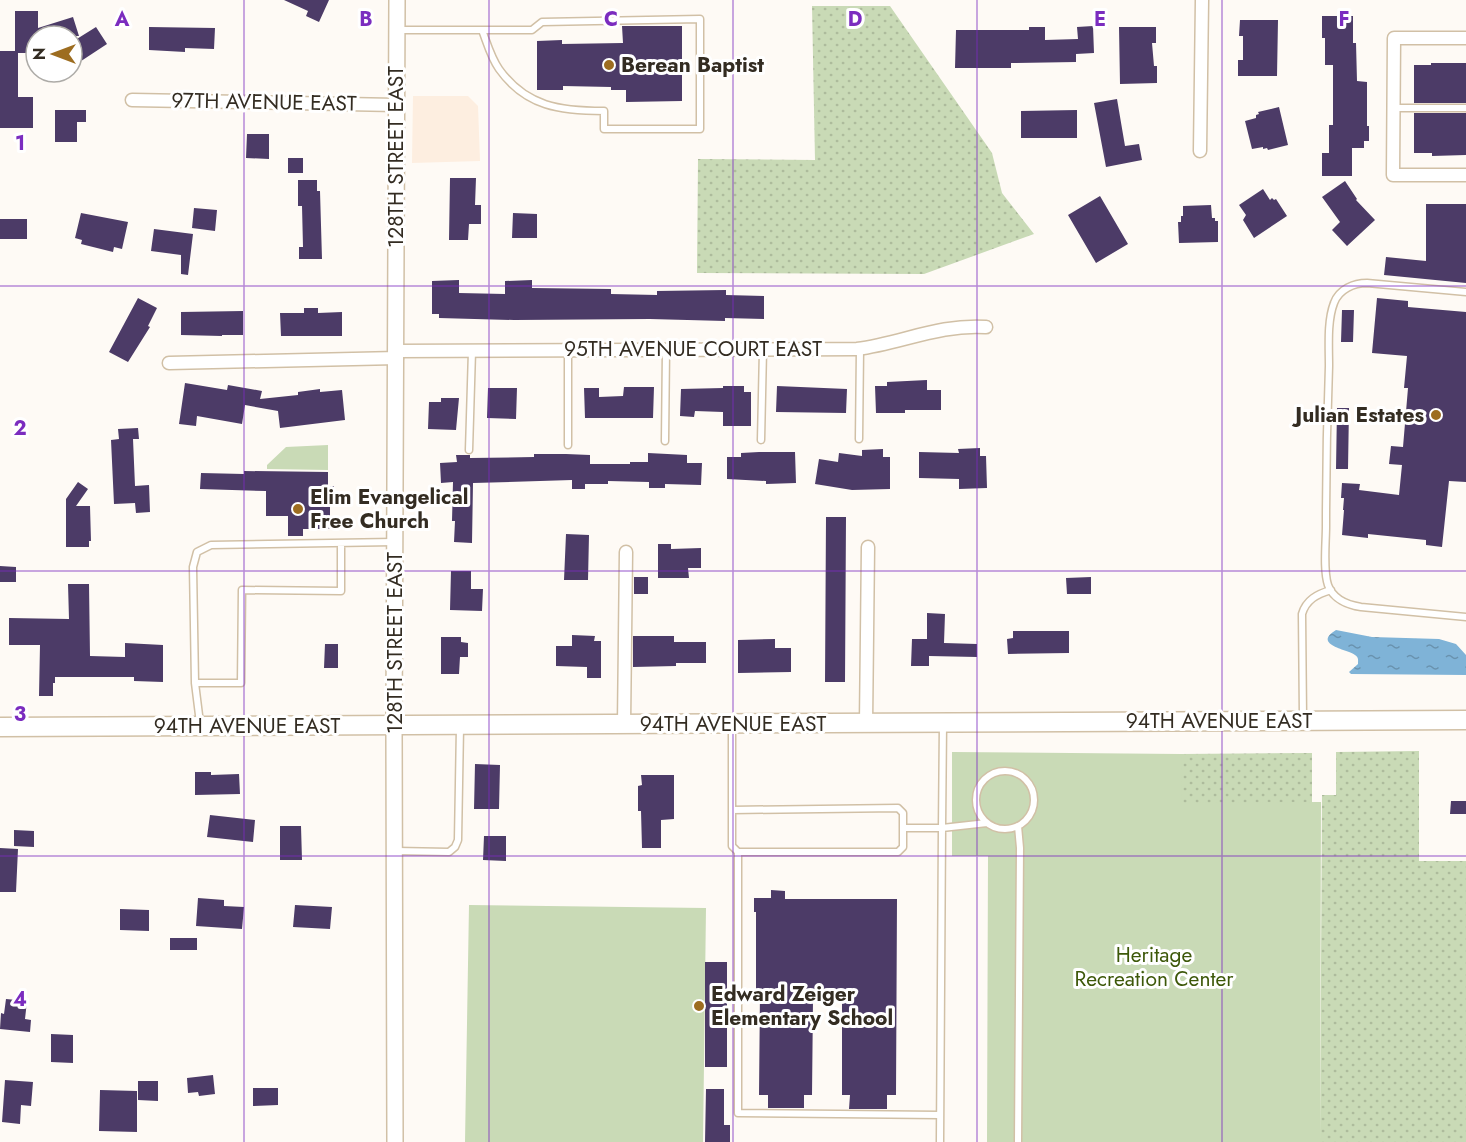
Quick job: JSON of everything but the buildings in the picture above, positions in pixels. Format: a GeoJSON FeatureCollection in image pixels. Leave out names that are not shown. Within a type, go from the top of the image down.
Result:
{"type":"FeatureCollection","features":[{"type":"Feature","properties":{"kind":"main road","name":"94TH AVENUE EAST"},"geometry":{"type":"LineString","coordinates":[[0,728],[1466,720]]}},
{"type":"Feature","properties":{"kind":"street","name":"128TH STREET EAST"},"geometry":{"type":"LineString","coordinates":[[395,1142],[397,0]]}},
{"type":"Feature","properties":{"kind":"street"},"geometry":{"type":"LineString","coordinates":[[1200,151],[1202,0]]}},
{"type":"Feature","properties":{"kind":"street"},"geometry":{"type":"LineString","coordinates":[[1466,38],[1394,38],[1393,176],[1466,175]]}},
{"type":"Feature","properties":{"kind":"street","name":"97TH AVENUE EAST"},"geometry":{"type":"LineString","coordinates":[[132,100],[396,105]]}},
{"type":"Feature","properties":{"kind":"street","name":"95TH AVENUE COURT EAST"},"geometry":{"type":"LineString","coordinates":[[169,363],[472,351],[860,348],[881,345],[932,330],[953,327],[986,327]]}},
{"type":"Feature","properties":{"kind":"street"},"geometry":{"type":"LineString","coordinates":[[866,723],[868,547]]}},
{"type":"Feature","properties":{"kind":"street"},"geometry":{"type":"LineString","coordinates":[[624,724],[626,552]]}},
{"type":"Feature","properties":{"kind":"lane"},"geometry":{"type":"LineString","coordinates":[[397,30],[482,30],[532,30],[542,22],[700,20],[700,129],[604,129],[604,111],[569,111],[542,104],[524,94],[503,74],[492,57],[482,30]]}},
{"type":"Feature","properties":{"kind":"lane"},"geometry":{"type":"LineString","coordinates":[[1394,108],[1466,108]]}},
{"type":"Feature","properties":{"kind":"lane"},"geometry":{"type":"LineString","coordinates":[[1466,292],[1359,283],[1340,294],[1335,302],[1329,344],[1326,573],[1331,590],[1350,605],[1466,616]]}},
{"type":"Feature","properties":{"kind":"lane"},"geometry":{"type":"LineString","coordinates":[[859,439],[860,348]]}},
{"type":"Feature","properties":{"kind":"lane"},"geometry":{"type":"LineString","coordinates":[[761,440],[764,349]]}},
{"type":"Feature","properties":{"kind":"lane"},"geometry":{"type":"LineString","coordinates":[[567,445],[568,350]]}},
{"type":"Feature","properties":{"kind":"lane"},"geometry":{"type":"LineString","coordinates":[[665,441],[666,350]]}},
{"type":"Feature","properties":{"kind":"lane"},"geometry":{"type":"LineString","coordinates":[[469,450],[472,351]]}},
{"type":"Feature","properties":{"kind":"lane"},"geometry":{"type":"LineString","coordinates":[[200,726],[195,682],[193,567],[197,552],[210,545],[395,542]]}},
{"type":"Feature","properties":{"kind":"lane"},"geometry":{"type":"LineString","coordinates":[[195,682],[241,683],[242,590],[341,591],[341,543]]}},
{"type":"Feature","properties":{"kind":"lane"},"geometry":{"type":"LineString","coordinates":[[1303,721],[1302,614],[1304,608],[1314,597],[1331,590]]}},
{"type":"Feature","properties":{"kind":"lane"},"geometry":{"type":"LineString","coordinates":[[940,1142],[943,723]]}},
{"type":"Feature","properties":{"kind":"lane"},"geometry":{"type":"LineString","coordinates":[[732,724],[732,810],[732,846],[738,852],[898,852],[903,847],[903,813],[898,808],[732,810]]}},
{"type":"Feature","properties":{"kind":"lane"},"geometry":{"type":"LineString","coordinates":[[395,851],[449,852],[455,848],[458,840],[460,725]]}},
{"type":"Feature","properties":{"kind":"lane"},"geometry":{"type":"LineString","coordinates":[[903,828],[942,828],[987,823],[1003,829],[1018,825],[1030,814],[1034,798],[1028,783],[1022,777],[1007,771],[991,774],[984,779],[976,794],[977,810],[987,823]]}},
{"type":"Feature","properties":{"kind":"lane"},"geometry":{"type":"LineString","coordinates":[[1018,825],[1020,848],[1018,1142]]}},
{"type":"Feature","properties":{"kind":"lane"},"geometry":{"type":"LineString","coordinates":[[738,852],[738,1113],[940,1115]]}},
{"type":"Feature","properties":{"kind":"shaded area"},"geometry":{"type":"Polygon","coordinates":[[[413,96],[468,96],[478,106],[480,161],[412,163],[413,96]]]}},
{"type":"Feature","properties":{"kind":"green space"},"geometry":{"type":"Polygon","coordinates":[[[812,6],[890,6],[992,153],[1002,193],[1034,234],[924,274],[697,273],[698,159],[815,160],[812,6]]]}},
{"type":"Feature","properties":{"kind":"green space"},"geometry":{"type":"Polygon","coordinates":[[[328,445],[328,470],[267,469],[267,465],[286,447],[328,445]]]}},
{"type":"Feature","properties":{"kind":"green space"},"geometry":{"type":"Polygon","coordinates":[[[1419,751],[1419,861],[1466,861],[1466,1142],[1320,1142],[1322,795],[1336,795],[1336,752],[1419,751]]]}},
{"type":"Feature","properties":{"kind":"green space","name":"Heritage Recreation Center"},"geometry":{"type":"Polygon","coordinates":[[[952,752],[1181,754],[1182,803],[1321,802],[1320,1142],[987,1142],[988,856],[952,856],[952,752]]]}},
{"type":"Feature","properties":{"kind":"green space"},"geometry":{"type":"Polygon","coordinates":[[[1312,753],[1312,803],[1181,803],[1181,754],[1312,753]]]}},
{"type":"Feature","properties":{"kind":"green space"},"geometry":{"type":"Polygon","coordinates":[[[469,905],[706,908],[703,1142],[465,1142],[469,905]]]}},
{"type":"Feature","properties":{"kind":"water"},"geometry":{"type":"Polygon","coordinates":[[[1336,630],[1372,637],[1439,639],[1456,644],[1466,655],[1466,675],[1351,674],[1349,672],[1358,664],[1358,658],[1330,643],[1329,635],[1336,630]]]}},
{"type":"Feature","properties":{"kind":"place","name":"Berean Baptist"},"geometry":{"type":"Point","coordinates":[609,65]}},
{"type":"Feature","properties":{"kind":"place","name":"Julian Estates"},"geometry":{"type":"Point","coordinates":[1436,415]}},
{"type":"Feature","properties":{"kind":"place","name":"Elim Evangelical Free Church"},"geometry":{"type":"Point","coordinates":[298,509]}},
{"type":"Feature","properties":{"kind":"place","name":"Edward Zeiger Elementary School"},"geometry":{"type":"Point","coordinates":[699,1006]}}]}
